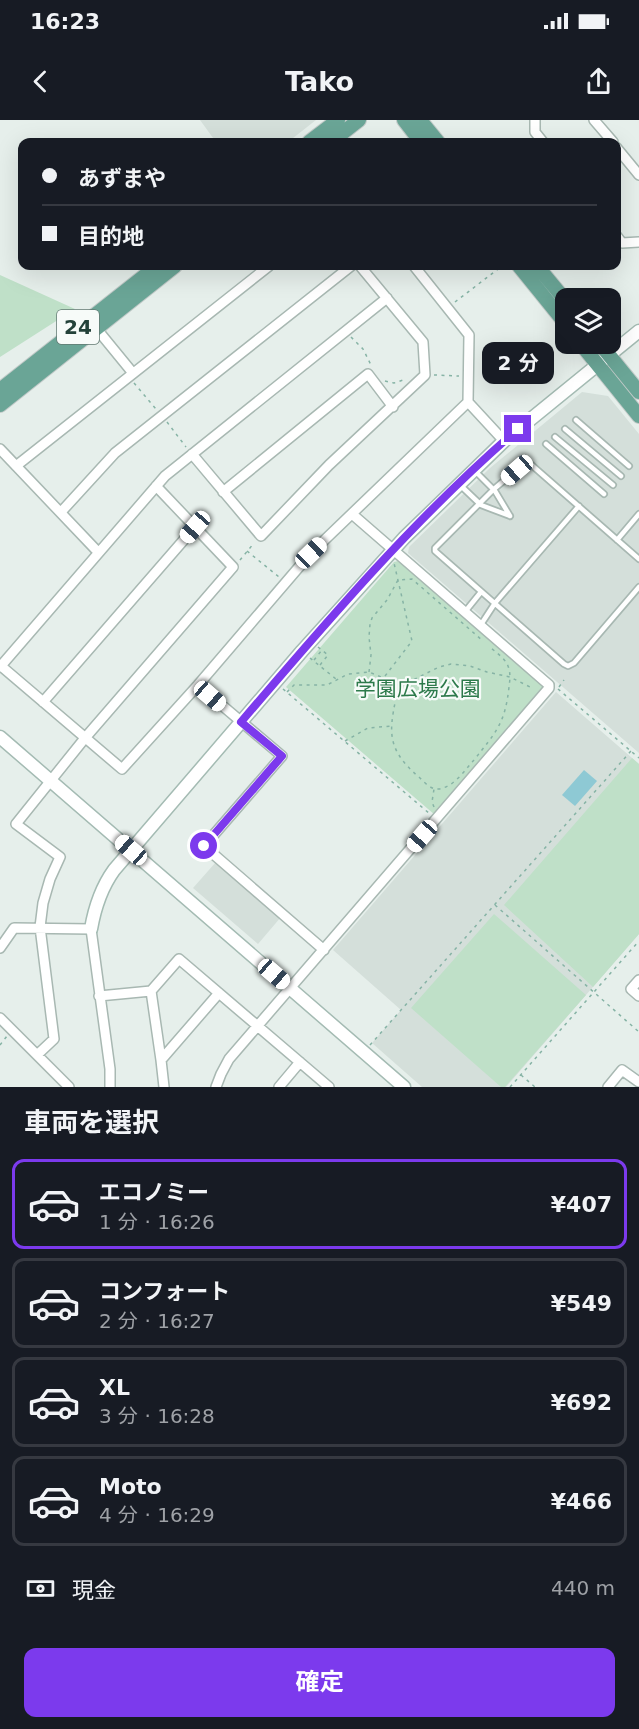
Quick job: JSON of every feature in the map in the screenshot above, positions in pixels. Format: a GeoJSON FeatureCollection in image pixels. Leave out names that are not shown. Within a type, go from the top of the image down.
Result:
{"type":"FeatureCollection","features":[{"type":"Feature","properties":{"kind":"main road"},"geometry":{"type":"LineString","coordinates":[[314,138],[338,120]]}},
{"type":"Feature","properties":{"kind":"main road"},"geometry":{"type":"LineString","coordinates":[[336,138],[359,120]]}},
{"type":"Feature","properties":{"kind":"main road"},"geometry":{"type":"LineString","coordinates":[[404,120],[418,138]]}},
{"type":"Feature","properties":{"kind":"main road"},"geometry":{"type":"LineString","coordinates":[[420,120],[435,138]]}},
{"type":"Feature","properties":{"kind":"main road","name":"24"},"geometry":{"type":"LineString","coordinates":[[0,390],[152,270]]}},
{"type":"Feature","properties":{"kind":"main road","name":"24"},"geometry":{"type":"LineString","coordinates":[[0,405],[171,270]]}},
{"type":"Feature","properties":{"kind":"main road"},"geometry":{"type":"LineString","coordinates":[[522,270],[555,310]]}},
{"type":"Feature","properties":{"kind":"main road"},"geometry":{"type":"LineString","coordinates":[[540,270],[555,288]]}},
{"type":"Feature","properties":{"kind":"main road"},"geometry":{"type":"LineString","coordinates":[[590,354],[639,416]]}},
{"type":"Feature","properties":{"kind":"main road"},"geometry":{"type":"LineString","coordinates":[[609,355],[639,392]]}},
{"type":"Feature","properties":{"kind":"street"},"geometry":{"type":"LineString","coordinates":[[535,120],[535,132],[540,138]]}},
{"type":"Feature","properties":{"kind":"street"},"geometry":{"type":"LineString","coordinates":[[594,120],[610,138]]}},
{"type":"Feature","properties":{"kind":"street"},"geometry":{"type":"LineString","coordinates":[[621,153],[639,176]]}},
{"type":"Feature","properties":{"kind":"street"},"geometry":{"type":"LineString","coordinates":[[621,242],[639,242]]}},
{"type":"Feature","properties":{"kind":"street"},"geometry":{"type":"LineString","coordinates":[[16,466],[264,270]]}},
{"type":"Feature","properties":{"kind":"street"},"geometry":{"type":"LineString","coordinates":[[61,513],[114,453],[346,270]]}},
{"type":"Feature","properties":{"kind":"street"},"geometry":{"type":"LineString","coordinates":[[192,454],[261,536],[329,465],[425,375],[423,342],[363,270]]}},
{"type":"Feature","properties":{"kind":"street"},"geometry":{"type":"LineString","coordinates":[[387,298],[165,476],[0,666],[122,769],[198,685],[311,553],[468,402],[469,335],[417,270]]}},
{"type":"Feature","properties":{"kind":"street"},"geometry":{"type":"LineString","coordinates":[[96,328],[132,372]]}},
{"type":"Feature","properties":{"kind":"street"},"geometry":{"type":"LineString","coordinates":[[110,1087],[110,1069],[91,929],[94,908],[106,881],[302,651],[473,469],[639,331]]}},
{"type":"Feature","properties":{"kind":"street"},"geometry":{"type":"LineString","coordinates":[[223,492],[368,375],[393,406]]}},
{"type":"Feature","properties":{"kind":"street"},"geometry":{"type":"LineString","coordinates":[[468,402],[504,441]]}},
{"type":"Feature","properties":{"kind":"street"},"geometry":{"type":"LineString","coordinates":[[0,449],[98,552]]}},
{"type":"Feature","properties":{"kind":"street"},"geometry":{"type":"LineString","coordinates":[[37,1055],[54,1038],[40,927],[43,903],[60,857],[16,824],[85,738],[233,567],[156,486]]}},
{"type":"Feature","properties":{"kind":"street"},"geometry":{"type":"LineString","coordinates":[[216,1087],[229,1059],[549,688],[549,685],[394,555],[352,514]]}},
{"type":"Feature","properties":{"kind":"street"},"geometry":{"type":"LineString","coordinates":[[43,702],[195,527]]}},
{"type":"Feature","properties":{"kind":"street"},"geometry":{"type":"LineString","coordinates":[[198,685],[282,756],[204,846],[324,950]]}},
{"type":"Feature","properties":{"kind":"street"},"geometry":{"type":"LineString","coordinates":[[0,737],[404,1087]]}},
{"type":"Feature","properties":{"kind":"street"},"geometry":{"type":"LineString","coordinates":[[0,948],[14,928],[91,929]]}},
{"type":"Feature","properties":{"kind":"street"},"geometry":{"type":"LineString","coordinates":[[99,996],[151,992],[179,958],[329,1087]]}},
{"type":"Feature","properties":{"kind":"street"},"geometry":{"type":"LineString","coordinates":[[639,980],[631,989],[639,996]]}},
{"type":"Feature","properties":{"kind":"street"},"geometry":{"type":"LineString","coordinates":[[151,992],[164,1087]]}},
{"type":"Feature","properties":{"kind":"street"},"geometry":{"type":"LineString","coordinates":[[161,1060],[219,993]]}},
{"type":"Feature","properties":{"kind":"street"},"geometry":{"type":"LineString","coordinates":[[0,1018],[69,1087]]}},
{"type":"Feature","properties":{"kind":"street"},"geometry":{"type":"LineString","coordinates":[[279,1087],[300,1062]]}},
{"type":"Feature","properties":{"kind":"street"},"geometry":{"type":"LineString","coordinates":[[608,1087],[622,1070],[639,1082]]}},
{"type":"Feature","properties":{"kind":"lane"},"geometry":{"type":"LineString","coordinates":[[576,420],[629,466]]}},
{"type":"Feature","properties":{"kind":"lane"},"geometry":{"type":"LineString","coordinates":[[565,429],[621,476]]}},
{"type":"Feature","properties":{"kind":"lane"},"geometry":{"type":"LineString","coordinates":[[555,437],[613,485]]}},
{"type":"Feature","properties":{"kind":"lane"},"geometry":{"type":"LineString","coordinates":[[546,444],[604,495]]}},
{"type":"Feature","properties":{"kind":"lane"},"geometry":{"type":"LineString","coordinates":[[639,559],[527,461],[479,503],[435,548],[435,551],[481,592],[568,666],[574,663],[639,587]]}},
{"type":"Feature","properties":{"kind":"lane"},"geometry":{"type":"LineString","coordinates":[[459,484],[479,503],[510,516],[494,489],[473,469]]}},
{"type":"Feature","properties":{"kind":"lane"},"geometry":{"type":"LineString","coordinates":[[480,626],[495,603],[579,506]]}},
{"type":"Feature","properties":{"kind":"lane"},"geometry":{"type":"LineString","coordinates":[[617,540],[639,514]]}},
{"type":"Feature","properties":{"kind":"lane"},"geometry":{"type":"LineString","coordinates":[[464,613],[481,592]]}},
{"type":"Feature","properties":{"kind":"path"},"geometry":{"type":"LineString","coordinates":[[447,308],[497,270]]}},
{"type":"Feature","properties":{"kind":"path"},"geometry":{"type":"LineString","coordinates":[[344,332],[363,349],[372,369]]}},
{"type":"Feature","properties":{"kind":"path"},"geometry":{"type":"LineString","coordinates":[[383,380],[394,383],[417,373],[469,377]]}},
{"type":"Feature","properties":{"kind":"path"},"geometry":{"type":"LineString","coordinates":[[233,567],[261,536]]}},
{"type":"Feature","properties":{"kind":"path"},"geometry":{"type":"LineString","coordinates":[[247,551],[286,583]]}},
{"type":"Feature","properties":{"kind":"path"},"geometry":{"type":"LineString","coordinates":[[384,677],[412,641],[394,555]]}},
{"type":"Feature","properties":{"kind":"path"},"geometry":{"type":"LineString","coordinates":[[398,580],[412,579],[503,658],[508,666],[510,677],[502,722],[458,779],[439,789],[430,787],[406,766],[393,743],[392,726],[399,682]]}},
{"type":"Feature","properties":{"kind":"path"},"geometry":{"type":"LineString","coordinates":[[369,672],[370,624],[398,580]]}},
{"type":"Feature","properties":{"kind":"path"},"geometry":{"type":"LineString","coordinates":[[311,641],[328,655],[319,666]]}},
{"type":"Feature","properties":{"kind":"path"},"geometry":{"type":"LineString","coordinates":[[314,661],[322,650]]}},
{"type":"Feature","properties":{"kind":"path"},"geometry":{"type":"LineString","coordinates":[[302,651],[337,680]]}},
{"type":"Feature","properties":{"kind":"path"},"geometry":{"type":"LineString","coordinates":[[287,692],[294,685],[327,685],[348,674],[369,672],[399,682],[411,681],[430,670],[451,663],[510,677],[532,688]]}},
{"type":"Feature","properties":{"kind":"path"},"geometry":{"type":"LineString","coordinates":[[564,680],[558,687],[639,758]]}},
{"type":"Feature","properties":{"kind":"path"},"geometry":{"type":"LineString","coordinates":[[276,682],[436,820]]}},
{"type":"Feature","properties":{"kind":"path"},"geometry":{"type":"LineString","coordinates":[[345,741],[368,728],[392,726]]}},
{"type":"Feature","properties":{"kind":"path"},"geometry":{"type":"LineString","coordinates":[[369,1046],[631,751]]}},
{"type":"Feature","properties":{"kind":"path"},"geometry":{"type":"LineString","coordinates":[[434,789],[432,802],[436,820]]}},
{"type":"Feature","properties":{"kind":"path"},"geometry":{"type":"LineString","coordinates":[[495,905],[639,1032]]}},
{"type":"Feature","properties":{"kind":"path"},"geometry":{"type":"LineString","coordinates":[[510,1087],[639,941]]}},
{"type":"Feature","properties":{"kind":"path"},"geometry":{"type":"LineString","coordinates":[[521,1075],[535,1087]]}},
{"type":"Feature","properties":{"kind":"shaded area"},"geometry":{"type":"Polygon","coordinates":[[[200,120],[316,120],[293,138],[213,138],[200,120]]]}},
{"type":"Feature","properties":{"kind":"shaded area"},"geometry":{"type":"Polygon","coordinates":[[[582,392],[608,396],[639,434],[639,753],[408,553],[409,547],[490,468],[582,392]]]}},
{"type":"Feature","properties":{"kind":"shaded area"},"geometry":{"type":"Polygon","coordinates":[[[556,692],[639,764],[639,934],[506,1087],[422,1087],[372,1043],[401,1010],[333,950],[556,692]]]}},
{"type":"Feature","properties":{"kind":"shaded area"},"geometry":{"type":"Polygon","coordinates":[[[216,862],[281,917],[258,944],[193,888],[216,862]]]}},
{"type":"Feature","properties":{"kind":"green space"},"geometry":{"type":"Polygon","coordinates":[[[0,275],[75,309],[0,357],[0,275]]]}},
{"type":"Feature","properties":{"kind":"green space","name":"学園広場公園"},"geometry":{"type":"Polygon","coordinates":[[[398,561],[543,686],[543,689],[435,815],[286,687],[394,562],[398,561]]]}},
{"type":"Feature","properties":{"kind":"green space"},"geometry":{"type":"Polygon","coordinates":[[[632,758],[639,764],[639,934],[593,987],[504,905],[632,758]]]}},
{"type":"Feature","properties":{"kind":"green space"},"geometry":{"type":"Polygon","coordinates":[[[494,914],[586,995],[505,1087],[501,1087],[411,1008],[494,914]]]}},
{"type":"Feature","properties":{"kind":"water"},"geometry":{"type":"Polygon","coordinates":[[[584,770],[597,781],[575,806],[562,795],[584,770]]]}},
{"type":"Feature","properties":{"kind":"route"},"geometry":{"type":"LineString","coordinates":[[204,846],[282,756],[241,722],[404,538],[473,469],[518,429]]}}]}
